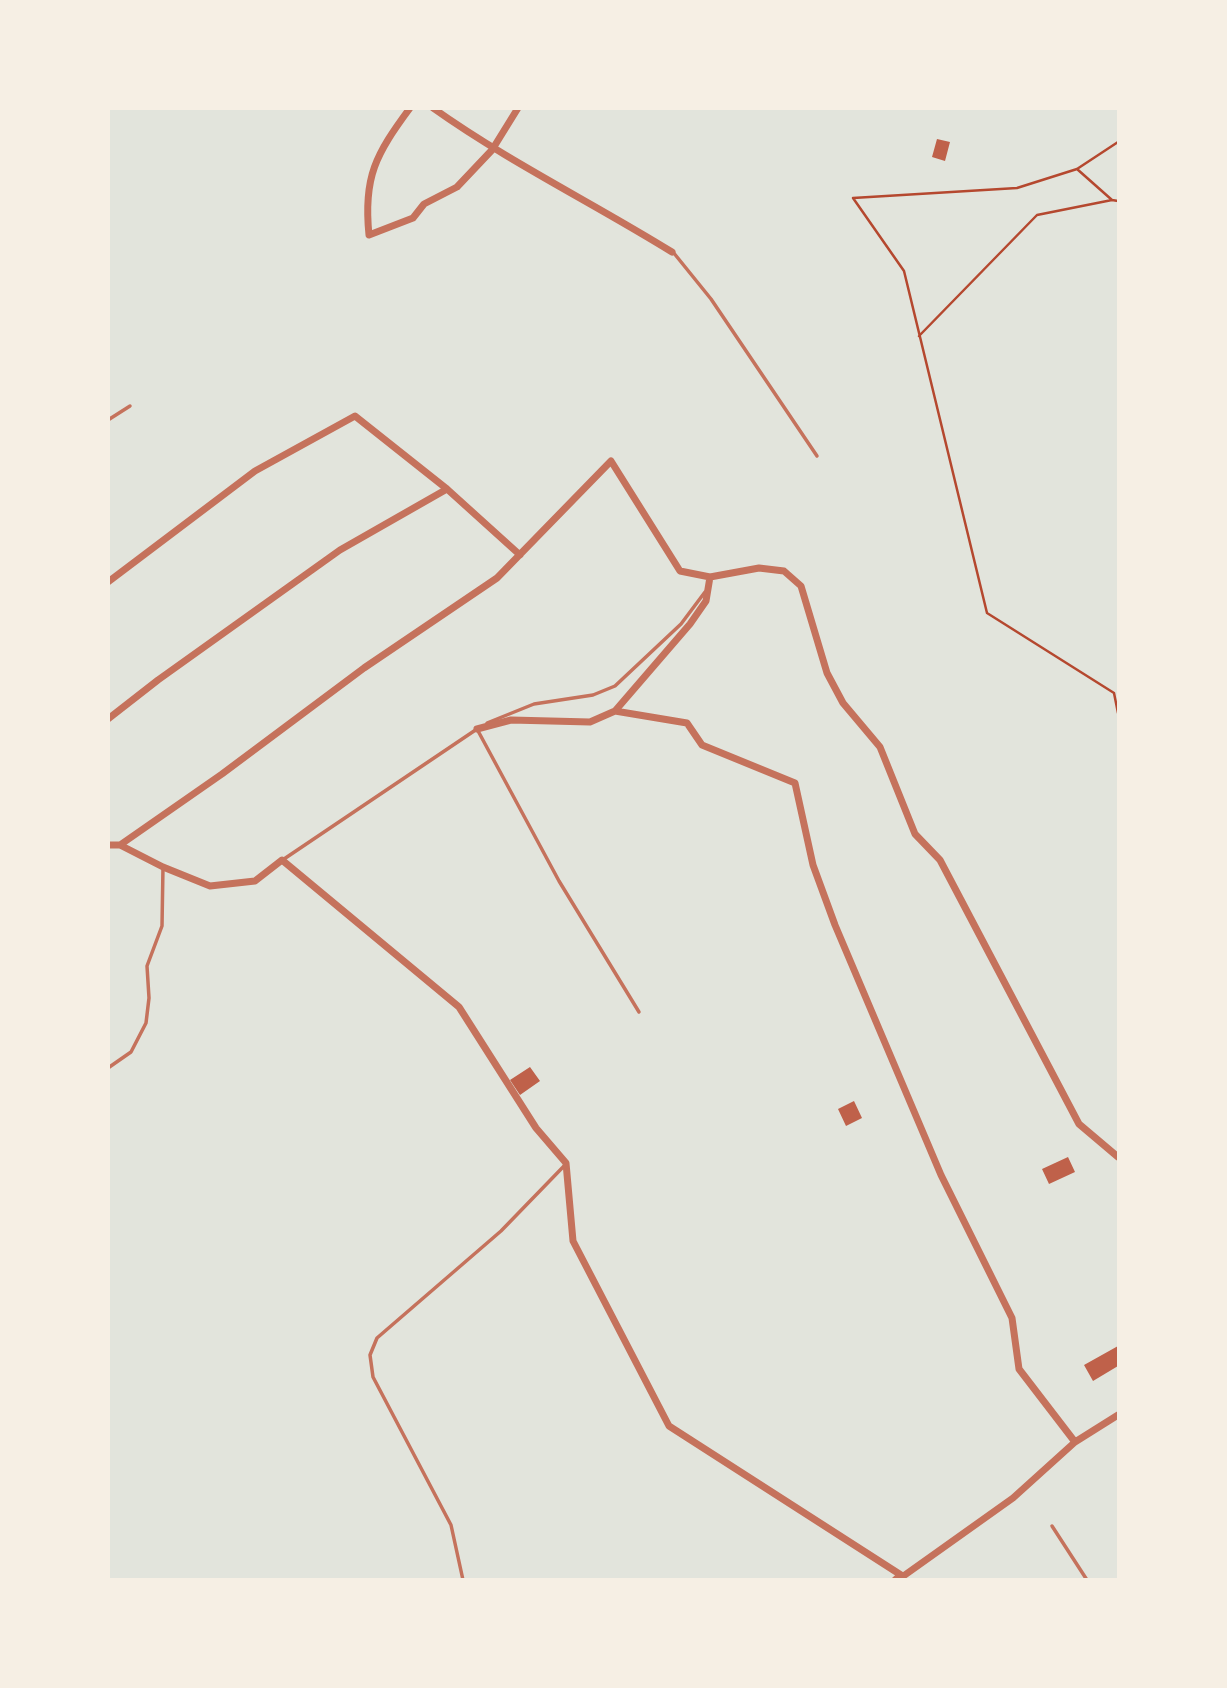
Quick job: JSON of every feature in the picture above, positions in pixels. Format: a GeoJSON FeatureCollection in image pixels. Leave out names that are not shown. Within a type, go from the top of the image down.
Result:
{"type":"FeatureCollection","features":[{"type":"Feature","properties":{"kind":"street"},"geometry":{"type":"LineString","coordinates":[[410,108],[381,148],[366,201],[369,235],[413,218],[424,204],[457,187],[492,150],[518,108]]}},
{"type":"Feature","properties":{"kind":"street"},"geometry":{"type":"LineString","coordinates":[[433,108],[492,150],[608,213],[672,252]]}},
{"type":"Feature","properties":{"kind":"street"},"geometry":{"type":"LineString","coordinates":[[108,582],[255,471],[355,416],[447,489],[520,555]]}},
{"type":"Feature","properties":{"kind":"street"},"geometry":{"type":"LineString","coordinates":[[120,845],[222,774],[364,668],[497,578],[611,461],[680,571],[710,577],[759,568],[784,571],[801,586],[827,673],[843,703],[880,747],[915,834],[940,860],[1079,1124],[1118,1157]]}},
{"type":"Feature","properties":{"kind":"street"},"geometry":{"type":"LineString","coordinates":[[108,719],[340,550],[447,489]]}},
{"type":"Feature","properties":{"kind":"street"},"geometry":{"type":"LineString","coordinates":[[477,729],[511,720],[590,722],[615,711],[690,624],[706,601],[710,577]]}},
{"type":"Feature","properties":{"kind":"street"},"geometry":{"type":"LineString","coordinates":[[615,711],[687,723],[702,746],[795,783],[813,865],[835,925],[941,1175],[1012,1318],[1018,1369],[1075,1442]]}},
{"type":"Feature","properties":{"kind":"street"},"geometry":{"type":"LineString","coordinates":[[108,845],[120,845],[163,867],[210,886],[255,881],[282,860],[459,1007],[536,1128],[566,1163],[573,1241],[668,1426],[900,1578],[1013,1498],[1075,1442],[1118,1415]]}},
{"type":"Feature","properties":{"kind":"lane"},"geometry":{"type":"LineString","coordinates":[[672,252],[711,299],[817,456]]}},
{"type":"Feature","properties":{"kind":"lane"},"geometry":{"type":"LineString","coordinates":[[108,420],[130,406]]}},
{"type":"Feature","properties":{"kind":"lane"},"geometry":{"type":"LineString","coordinates":[[282,860],[477,729],[534,704],[593,695],[615,686],[701,601],[710,577]]}},
{"type":"Feature","properties":{"kind":"lane"},"geometry":{"type":"LineString","coordinates":[[477,729],[559,881],[639,1012]]}},
{"type":"Feature","properties":{"kind":"lane"},"geometry":{"type":"LineString","coordinates":[[108,1068],[131,1052],[146,1023],[149,998],[147,966],[162,926],[163,867]]}},
{"type":"Feature","properties":{"kind":"lane"},"geometry":{"type":"LineString","coordinates":[[463,1580],[451,1525],[373,1377],[370,1355],[377,1338],[398,1317],[501,1231],[566,1163]]}},
{"type":"Feature","properties":{"kind":"lane"},"geometry":{"type":"LineString","coordinates":[[1052,1526],[1087,1580]]}},
{"type":"Feature","properties":{"kind":"path"},"geometry":{"type":"LineString","coordinates":[[1118,142],[1077,169],[1017,188],[853,198],[904,271],[987,613],[1114,693],[1118,713]]}},
{"type":"Feature","properties":{"kind":"path"},"geometry":{"type":"LineString","coordinates":[[1077,169],[1112,200]]}},
{"type":"Feature","properties":{"kind":"path"},"geometry":{"type":"LineString","coordinates":[[919,335],[1037,215],[1118,201]]}},
{"type":"Feature","properties":{"kind":"shaded area"},"geometry":{"type":"Polygon","coordinates":[[[108,109],[1118,109],[1118,1579],[109,1579],[108,109]]]}},
{"type":"Feature","properties":{"kind":"building"},"geometry":{"type":"Polygon","coordinates":[[[937,139],[950,142],[945,161],[932,157],[937,139]]]}},
{"type":"Feature","properties":{"kind":"building"},"geometry":{"type":"Polygon","coordinates":[[[530,1067],[540,1081],[520,1095],[510,1080],[530,1067]]]}},
{"type":"Feature","properties":{"kind":"building"},"geometry":{"type":"Polygon","coordinates":[[[854,1101],[862,1118],[846,1126],[838,1109],[854,1101]]]}},
{"type":"Feature","properties":{"kind":"building"},"geometry":{"type":"Polygon","coordinates":[[[1068,1157],[1075,1172],[1049,1184],[1042,1169],[1068,1157]]]}},
{"type":"Feature","properties":{"kind":"building"},"geometry":{"type":"Polygon","coordinates":[[[1118,1346],[1118,1366],[1093,1381],[1084,1365],[1118,1346]]]}}]}
